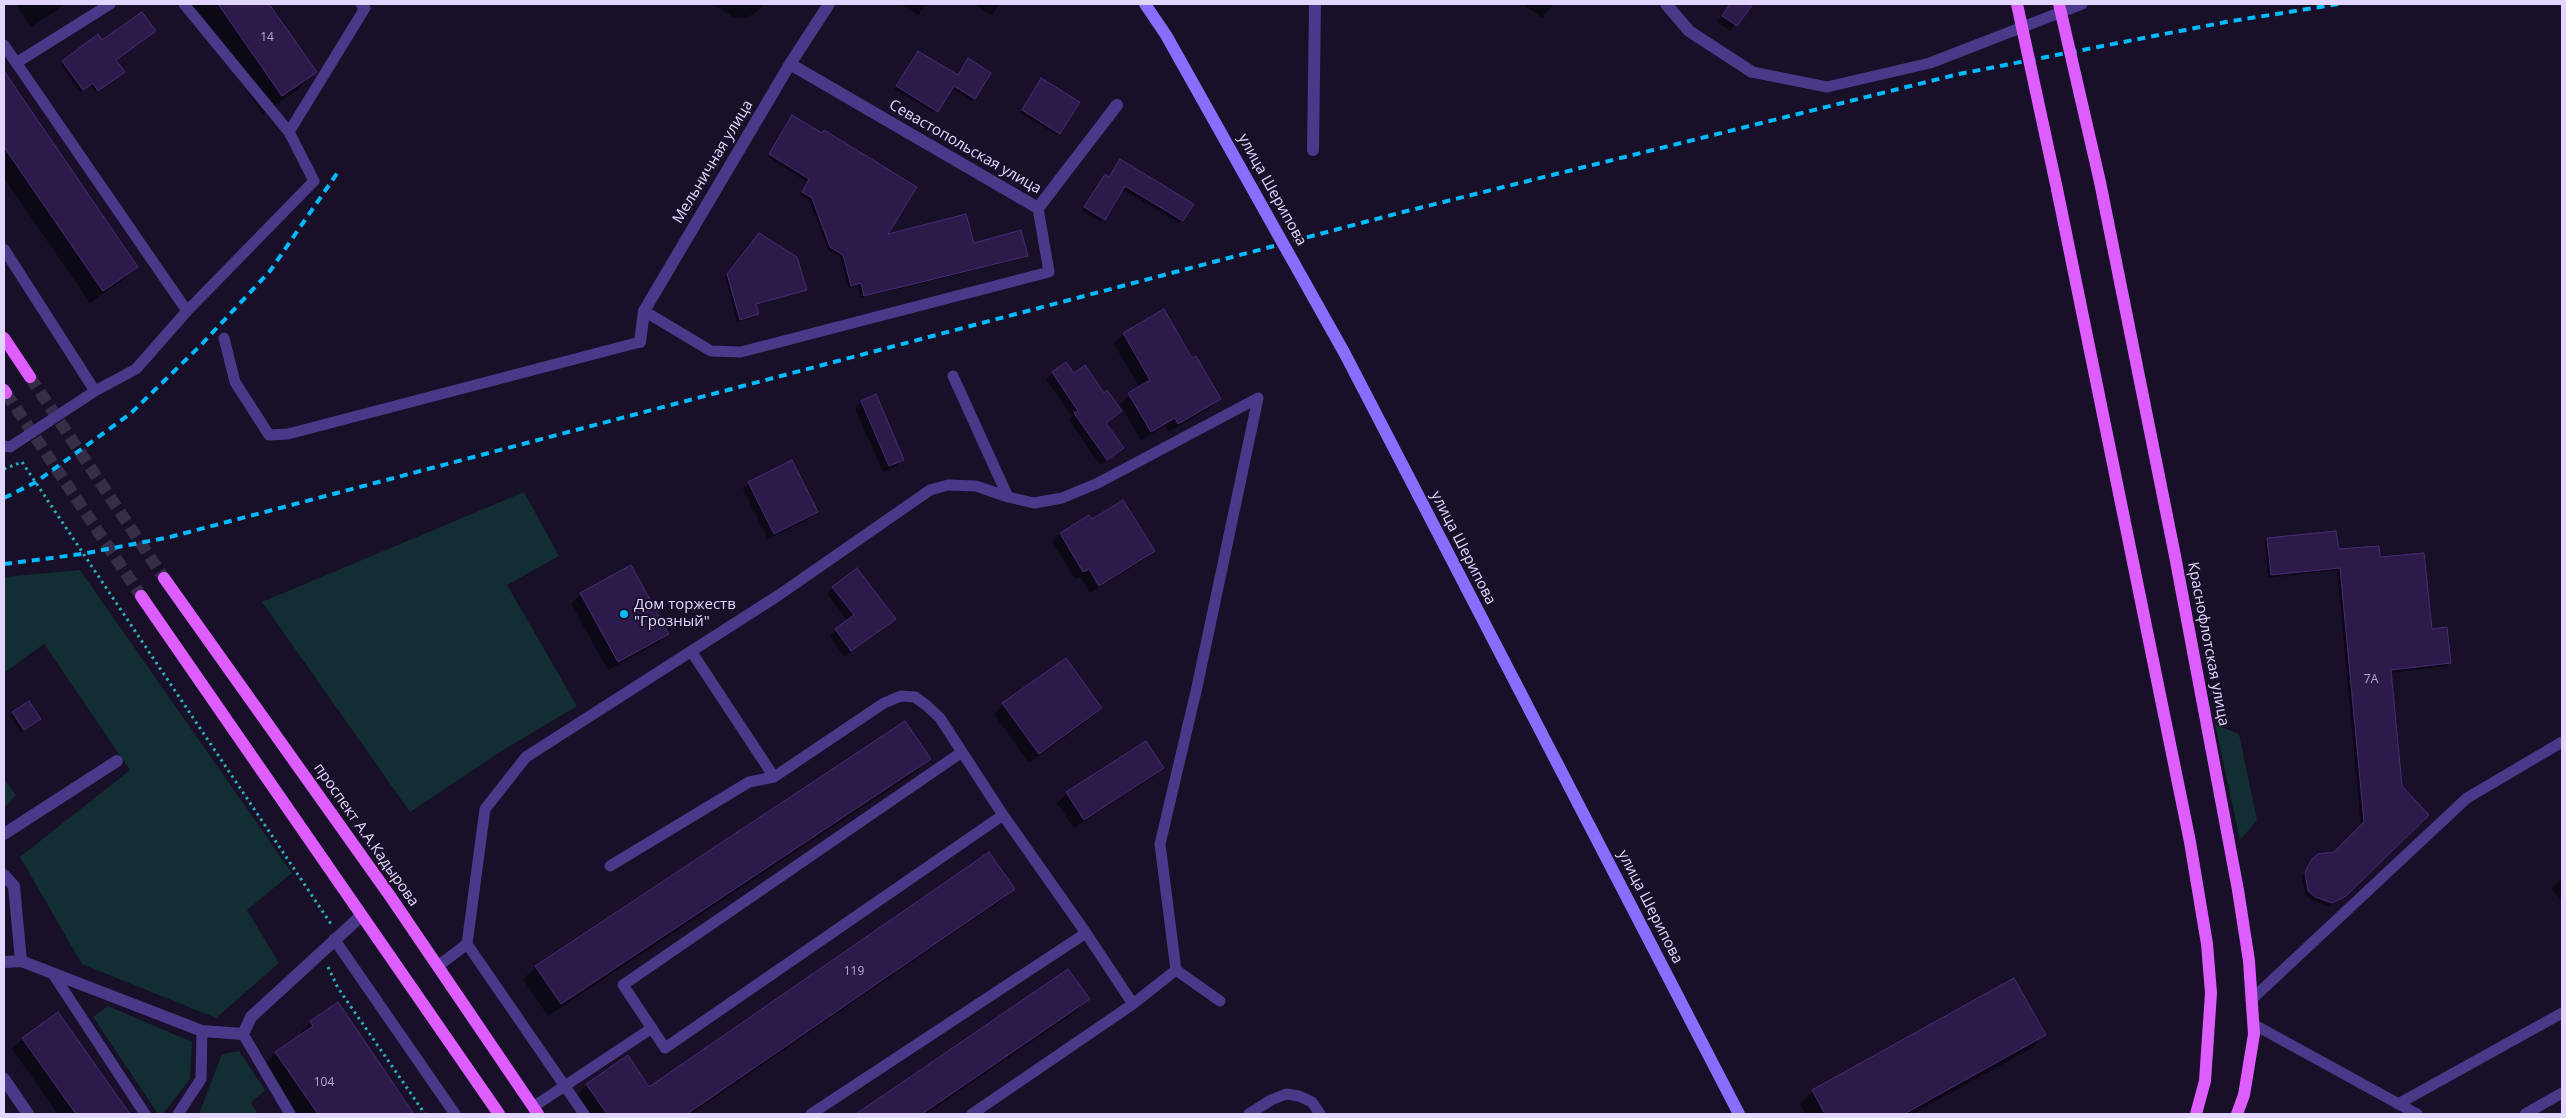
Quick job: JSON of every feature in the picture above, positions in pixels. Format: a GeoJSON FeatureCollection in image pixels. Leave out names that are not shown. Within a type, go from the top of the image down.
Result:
{"type":"FeatureCollection","features":[{"type":"Feature","properties":{"kind":"main road","name":"улица Шерипова"},"geometry":{"type":"LineString","coordinates":[[1145,4],[1166,35],[1345,354],[1739,1114]]}},
{"type":"Feature","properties":{"kind":"main road"},"geometry":{"type":"LineString","coordinates":[[2017,4],[2057,189],[2190,842],[2206,944],[2211,993],[2206,1080],[2196,1114]]}},
{"type":"Feature","properties":{"kind":"main road","name":"Краснофлотская улица"},"geometry":{"type":"LineString","coordinates":[[2059,4],[2100,182],[2175,556],[2236,880],[2249,961],[2254,1034],[2244,1095],[2236,1114]]}},
{"type":"Feature","properties":{"kind":"main road"},"geometry":{"type":"LineString","coordinates":[[4,338],[30,377]]}},
{"type":"Feature","properties":{"kind":"main road","name":"проспект А.А.Кадырова"},"geometry":{"type":"LineString","coordinates":[[164,578],[438,966],[536,1111]]}},
{"type":"Feature","properties":{"kind":"main road"},"geometry":{"type":"LineString","coordinates":[[141,596],[499,1114]]}},
{"type":"Feature","properties":{"kind":"street","name":"Мельничная улица"},"geometry":{"type":"LineString","coordinates":[[640,342],[644,311],[790,64],[829,4]]}},
{"type":"Feature","properties":{"kind":"street"},"geometry":{"type":"LineString","coordinates":[[1314,150],[1315,4]]}},
{"type":"Feature","properties":{"kind":"street"},"geometry":{"type":"LineString","coordinates":[[1666,4],[1689,31],[1752,72]]}},
{"type":"Feature","properties":{"kind":"street","name":"Севастопольская улица"},"geometry":{"type":"LineString","coordinates":[[790,64],[1038,208],[1117,105]]}},
{"type":"Feature","properties":{"kind":"street"},"geometry":{"type":"LineString","coordinates":[[4,834],[117,761]]}},
{"type":"Feature","properties":{"kind":"street"},"geometry":{"type":"LineString","coordinates":[[4,875],[14,886],[21,961]]}},
{"type":"Feature","properties":{"kind":"street"},"geometry":{"type":"LineString","coordinates":[[4,962],[21,961],[202,1031],[243,1034],[250,1017],[320,951],[361,916]]}},
{"type":"Feature","properties":{"kind":"street"},"geometry":{"type":"LineString","coordinates":[[4,1079],[28,1114]]}},
{"type":"Feature","properties":{"kind":"lane"},"geometry":{"type":"LineString","coordinates":[[16,63],[110,4]]}},
{"type":"Feature","properties":{"kind":"lane"},"geometry":{"type":"LineString","coordinates":[[4,446],[10,447],[95,391],[136,369],[187,311],[314,181],[289,132],[184,4]]}},
{"type":"Feature","properties":{"kind":"lane"},"geometry":{"type":"LineString","coordinates":[[1752,72],[1827,87],[1930,63],[2082,4]]}},
{"type":"Feature","properties":{"kind":"lane"},"geometry":{"type":"LineString","coordinates":[[289,132],[364,5]]}},
{"type":"Feature","properties":{"kind":"lane"},"geometry":{"type":"LineString","coordinates":[[4,45],[187,311]]}},
{"type":"Feature","properties":{"kind":"lane"},"geometry":{"type":"LineString","coordinates":[[644,311],[711,351],[741,352],[1049,272],[1038,208]]}},
{"type":"Feature","properties":{"kind":"lane"},"geometry":{"type":"LineString","coordinates":[[4,249],[95,391]]}},
{"type":"Feature","properties":{"kind":"lane"},"geometry":{"type":"LineString","coordinates":[[224,338],[235,382],[269,436],[288,434],[640,342]]}},
{"type":"Feature","properties":{"kind":"lane"},"geometry":{"type":"LineString","coordinates":[[953,376],[1008,497]]}},
{"type":"Feature","properties":{"kind":"lane"},"geometry":{"type":"LineString","coordinates":[[584,1114],[467,944],[484,809],[526,757],[779,595],[930,490],[948,485],[976,486],[1008,497],[1034,503],[1062,498],[1098,483],[1258,398],[1197,687],[1160,844],[1176,970],[1220,1001]]}},
{"type":"Feature","properties":{"kind":"lane"},"geometry":{"type":"LineString","coordinates":[[691,651],[774,778]]}},
{"type":"Feature","properties":{"kind":"lane"},"geometry":{"type":"LineString","coordinates":[[610,866],[749,782],[774,778],[884,703],[900,696],[914,698],[926,704],[940,718],[1003,815],[1086,932],[1134,1004]]}},
{"type":"Feature","properties":{"kind":"lane"},"geometry":{"type":"LineString","coordinates":[[2252,1000],[2467,798],[2562,742]]}},
{"type":"Feature","properties":{"kind":"lane"},"geometry":{"type":"LineString","coordinates":[[962,752],[623,985],[665,1048],[1003,815]]}},
{"type":"Feature","properties":{"kind":"lane"},"geometry":{"type":"LineString","coordinates":[[811,1114],[1086,932]]}},
{"type":"Feature","properties":{"kind":"lane"},"geometry":{"type":"LineString","coordinates":[[337,938],[455,1114]]}},
{"type":"Feature","properties":{"kind":"lane"},"geometry":{"type":"LineString","coordinates":[[438,966],[467,944]]}},
{"type":"Feature","properties":{"kind":"lane"},"geometry":{"type":"LineString","coordinates":[[972,1114],[1134,1004],[1176,970]]}},
{"type":"Feature","properties":{"kind":"lane"},"geometry":{"type":"LineString","coordinates":[[53,974],[145,1114]]}},
{"type":"Feature","properties":{"kind":"lane"},"geometry":{"type":"LineString","coordinates":[[2398,1104],[2562,1013]]}},
{"type":"Feature","properties":{"kind":"lane"},"geometry":{"type":"LineString","coordinates":[[2253,1024],[2417,1114]]}},
{"type":"Feature","properties":{"kind":"lane"},"geometry":{"type":"LineString","coordinates":[[536,1111],[565,1086],[652,1028]]}},
{"type":"Feature","properties":{"kind":"lane"},"geometry":{"type":"LineString","coordinates":[[178,1114],[201,1080],[202,1031]]}},
{"type":"Feature","properties":{"kind":"lane"},"geometry":{"type":"LineString","coordinates":[[243,1034],[290,1114]]}},
{"type":"Feature","properties":{"kind":"lane"},"geometry":{"type":"LineString","coordinates":[[2525,1114],[2562,1093]]}},
{"type":"Feature","properties":{"kind":"lane"},"geometry":{"type":"LineString","coordinates":[[1249,1114],[1271,1100],[1286,1094],[1299,1096],[1312,1102],[1320,1114]]}},
{"type":"Feature","properties":{"kind":"path"},"geometry":{"type":"LineString","coordinates":[[4,469],[22,462],[337,938]]}},
{"type":"Feature","properties":{"kind":"path"},"geometry":{"type":"LineString","coordinates":[[320,951],[338,988],[425,1114]]}},
{"type":"Feature","properties":{"kind":"green space"},"geometry":{"type":"Polygon","coordinates":[[[524,492],[559,556],[507,585],[577,706],[500,752],[410,812],[262,602],[524,492]]]}},
{"type":"Feature","properties":{"kind":"green space"},"geometry":{"type":"Polygon","coordinates":[[[80,570],[292,873],[247,910],[279,963],[216,1018],[82,964],[20,857],[130,770],[44,644],[4,673],[4,577],[80,570]]]}},
{"type":"Feature","properties":{"kind":"green space"},"geometry":{"type":"Polygon","coordinates":[[[2215,724],[2239,734],[2257,820],[2240,840],[2215,724]]]}},
{"type":"Feature","properties":{"kind":"green space"},"geometry":{"type":"Polygon","coordinates":[[[4,778],[16,795],[4,808],[4,778]]]}},
{"type":"Feature","properties":{"kind":"green space"},"geometry":{"type":"Polygon","coordinates":[[[108,1006],[192,1042],[190,1079],[163,1114],[158,1114],[93,1017],[108,1006]]]}},
{"type":"Feature","properties":{"kind":"green space"},"geometry":{"type":"Polygon","coordinates":[[[239,1051],[265,1090],[251,1103],[258,1114],[199,1114],[222,1054],[239,1051]]]}},
{"type":"Feature","properties":{"kind":"building"},"geometry":{"type":"Polygon","coordinates":[[[218,4],[269,4],[317,72],[282,96],[218,4]]]}},
{"type":"Feature","properties":{"kind":"building"},"geometry":{"type":"Polygon","coordinates":[[[1730,4],[1753,4],[1737,26],[1722,16],[1730,4]]]}},
{"type":"Feature","properties":{"kind":"building"},"geometry":{"type":"Polygon","coordinates":[[[142,12],[156,31],[116,60],[125,72],[98,91],[93,83],[83,90],[62,61],[98,34],[102,40],[142,12]]]}},
{"type":"Feature","properties":{"kind":"building"},"geometry":{"type":"Polygon","coordinates":[[[918,51],[958,75],[968,58],[991,73],[975,99],[954,86],[938,112],[896,86],[918,51]]]}},
{"type":"Feature","properties":{"kind":"building"},"geometry":{"type":"Polygon","coordinates":[[[4,71],[138,267],[103,291],[4,147],[4,71]]]}},
{"type":"Feature","properties":{"kind":"building"},"geometry":{"type":"Polygon","coordinates":[[[1041,78],[1080,102],[1060,134],[1022,110],[1041,78]]]}},
{"type":"Feature","properties":{"kind":"building"},"geometry":{"type":"Polygon","coordinates":[[[792,115],[822,133],[824,130],[917,187],[888,234],[966,214],[974,243],[1021,230],[1028,256],[864,296],[861,283],[851,286],[843,255],[830,247],[812,198],[802,192],[809,179],[769,154],[792,115]]]}},
{"type":"Feature","properties":{"kind":"building"},"geometry":{"type":"Polygon","coordinates":[[[1120,159],[1194,204],[1183,221],[1125,186],[1105,220],[1084,207],[1105,174],[1109,177],[1120,159]]]}},
{"type":"Feature","properties":{"kind":"building"},"geometry":{"type":"Polygon","coordinates":[[[759,233],[797,257],[807,290],[756,304],[759,314],[740,320],[727,274],[759,233]]]}},
{"type":"Feature","properties":{"kind":"building"},"geometry":{"type":"Polygon","coordinates":[[[1164,309],[1192,358],[1196,356],[1221,399],[1178,424],[1175,418],[1151,432],[1128,393],[1150,380],[1123,333],[1164,309]]]}},
{"type":"Feature","properties":{"kind":"building"},"geometry":{"type":"Polygon","coordinates":[[[1066,362],[1074,373],[1085,365],[1104,393],[1107,390],[1122,411],[1106,423],[1124,448],[1107,460],[1074,413],[1078,411],[1052,372],[1066,362]]]}},
{"type":"Feature","properties":{"kind":"building"},"geometry":{"type":"Polygon","coordinates":[[[876,394],[904,460],[889,466],[861,401],[876,394]]]}},
{"type":"Feature","properties":{"kind":"building"},"geometry":{"type":"Polygon","coordinates":[[[792,460],[818,512],[774,534],[748,482],[792,460]]]}},
{"type":"Feature","properties":{"kind":"building"},"geometry":{"type":"Polygon","coordinates":[[[1123,500],[1155,551],[1099,586],[1089,569],[1083,572],[1060,533],[1089,515],[1092,519],[1123,500]]]}},
{"type":"Feature","properties":{"kind":"building"},"geometry":{"type":"Polygon","coordinates":[[[2336,531],[2339,549],[2379,546],[2380,557],[2424,553],[2432,629],[2447,627],[2451,663],[2391,670],[2402,786],[2429,815],[2346,896],[2332,903],[2315,897],[2308,891],[2305,872],[2312,859],[2318,854],[2334,852],[2364,822],[2340,568],[2271,575],[2267,538],[2336,531]]]}},
{"type":"Feature","properties":{"kind":"building"},"geometry":{"type":"Polygon","coordinates":[[[631,565],[669,634],[618,662],[580,593],[631,565]]]}},
{"type":"Feature","properties":{"kind":"building"},"geometry":{"type":"Polygon","coordinates":[[[857,568],[896,619],[851,651],[835,629],[854,615],[832,587],[857,568]]]}},
{"type":"Feature","properties":{"kind":"building"},"geometry":{"type":"Polygon","coordinates":[[[1066,658],[1102,708],[1039,754],[1002,703],[1066,658]]]}},
{"type":"Feature","properties":{"kind":"building"},"geometry":{"type":"Polygon","coordinates":[[[29,701],[41,719],[24,730],[12,712],[29,701]]]}},
{"type":"Feature","properties":{"kind":"building"},"geometry":{"type":"Polygon","coordinates":[[[905,721],[931,759],[561,1004],[535,966],[905,721]]]}},
{"type":"Feature","properties":{"kind":"building"},"geometry":{"type":"Polygon","coordinates":[[[1146,741],[1164,768],[1084,820],[1066,792],[1146,741]]]}},
{"type":"Feature","properties":{"kind":"building"},"geometry":{"type":"Polygon","coordinates":[[[989,852],[1015,889],[687,1114],[607,1114],[586,1084],[628,1055],[649,1087],[989,852]]]}},
{"type":"Feature","properties":{"kind":"building"},"geometry":{"type":"Polygon","coordinates":[[[1068,969],[1090,999],[922,1114],[856,1114],[1068,969]]]}},
{"type":"Feature","properties":{"kind":"building"},"geometry":{"type":"Polygon","coordinates":[[[2014,978],[2046,1035],[1904,1114],[1825,1114],[1812,1090],[2014,978]]]}},
{"type":"Feature","properties":{"kind":"building"},"geometry":{"type":"Polygon","coordinates":[[[338,1002],[414,1114],[318,1114],[275,1052],[313,1026],[310,1021],[338,1002]]]}},
{"type":"Feature","properties":{"kind":"building"},"geometry":{"type":"Polygon","coordinates":[[[58,1012],[130,1114],[76,1114],[22,1038],[58,1012]]]}},
{"type":"Feature","properties":{"kind":"tunnel"},"geometry":{"type":"LineString","coordinates":[[30,377],[164,578]]}},
{"type":"Feature","properties":{"kind":"tunnel"},"geometry":{"type":"LineString","coordinates":[[6,393],[141,596]]}},
{"type":"Feature","properties":{"kind":"railway"},"geometry":{"type":"LineString","coordinates":[[4,564],[82,554],[170,537],[1403,212],[1959,74],[2226,22],[2339,4]]}},
{"type":"Feature","properties":{"kind":"railway"},"geometry":{"type":"LineString","coordinates":[[4,498],[36,482],[130,414],[200,346],[270,271],[338,172]]}},
{"type":"Feature","properties":{"kind":"place","name":"Дом торжеств \"Грозный\""},"geometry":{"type":"Point","coordinates":[624,614]}}]}
